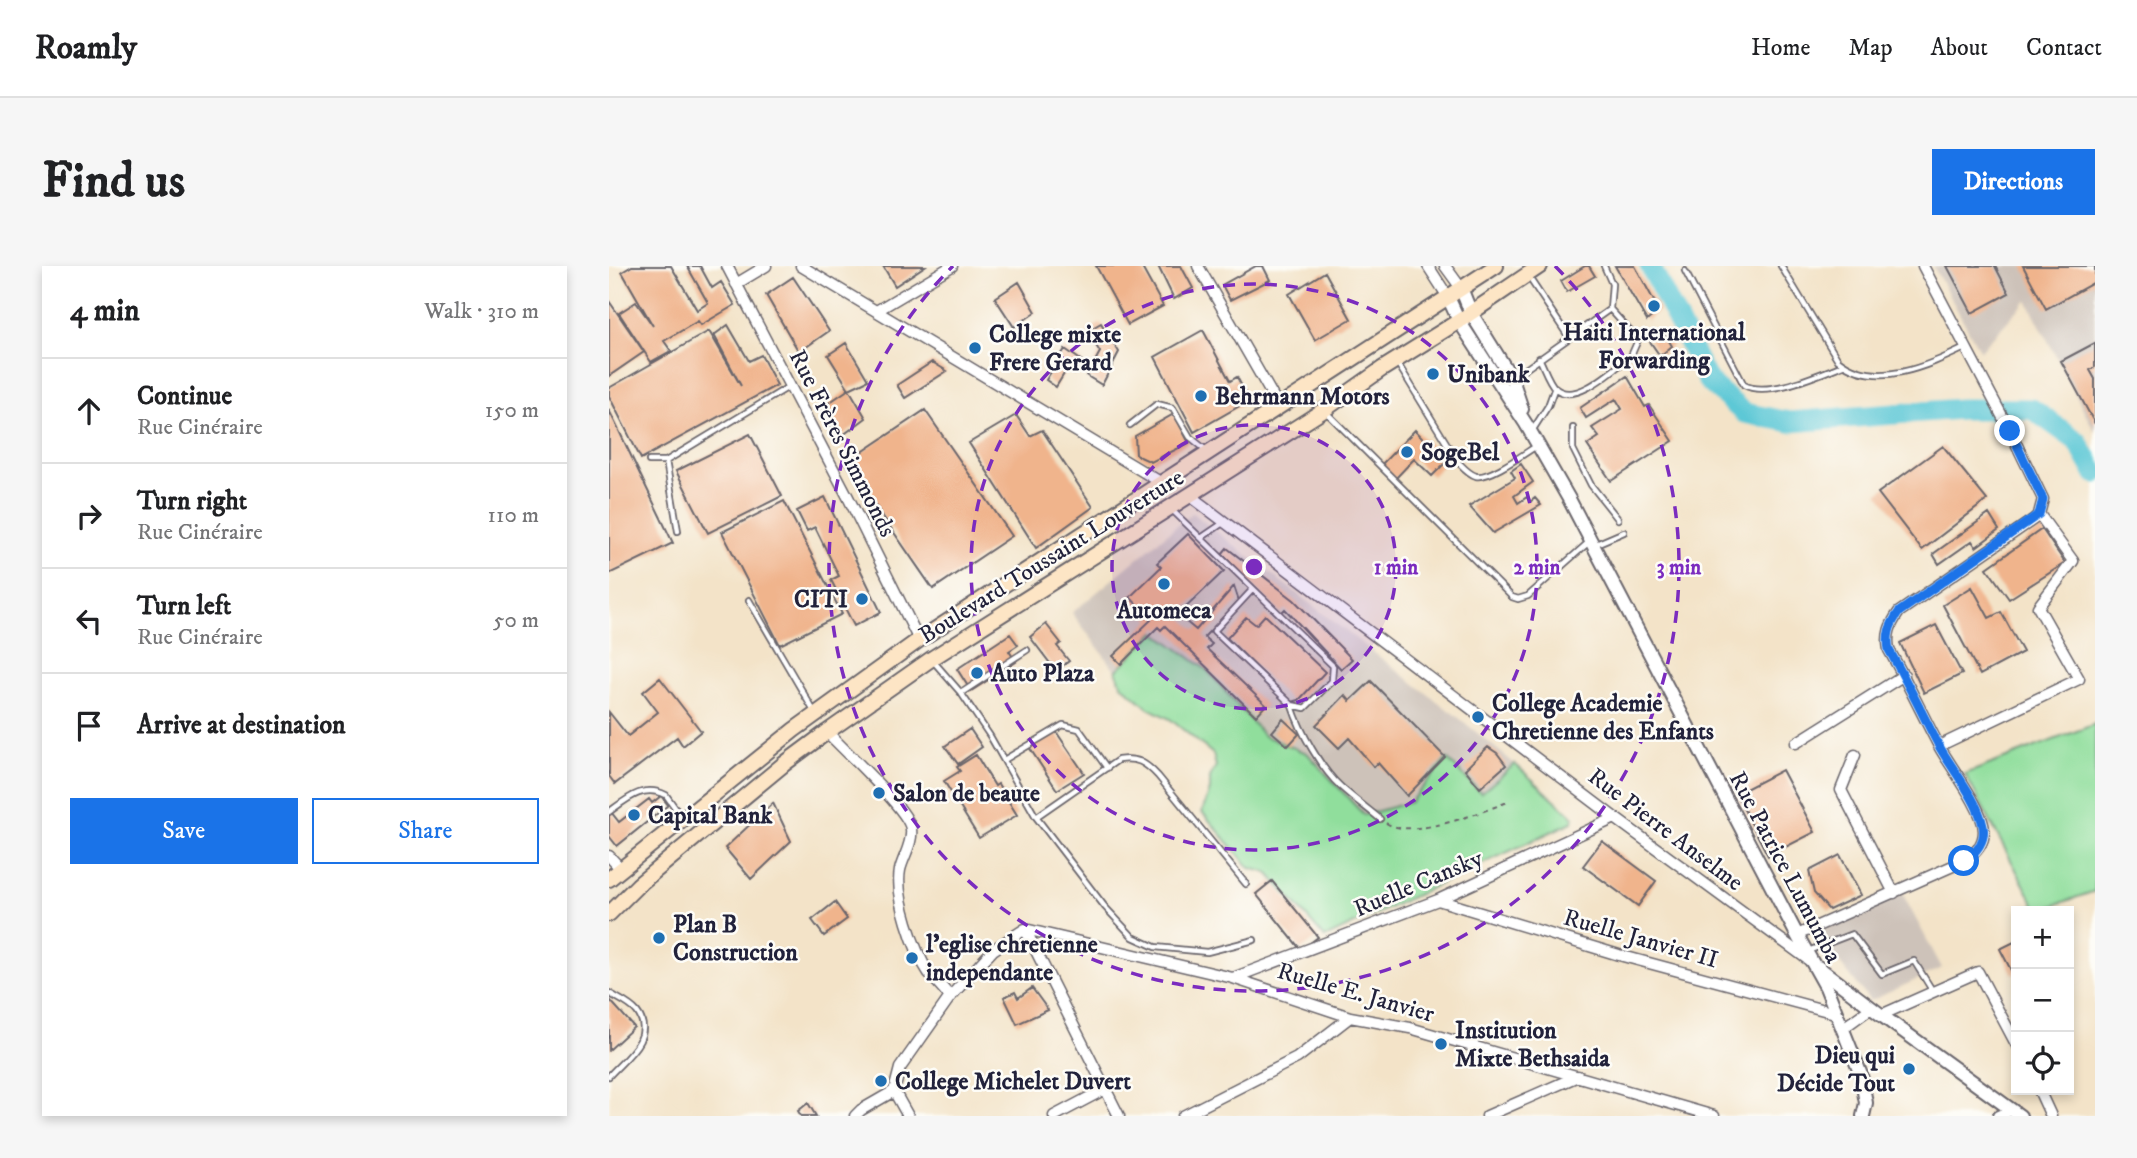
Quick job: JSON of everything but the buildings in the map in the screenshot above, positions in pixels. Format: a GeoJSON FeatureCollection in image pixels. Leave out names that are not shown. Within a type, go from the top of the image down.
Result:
{"type":"FeatureCollection","features":[{"type":"Feature","properties":{"kind":"main road","name":"Boulevard Toussaint Louverture"},"geometry":{"type":"LineString","coordinates":[[609,879],[815,714],[919,640],[1496,266]]}},
{"type":"Feature","properties":{"kind":"main road","name":"Boulevard Toussaint Louverture"},"geometry":{"type":"LineString","coordinates":[[609,914],[638,885],[784,764],[931,659],[1324,410],[1395,360],[1540,266]]}},
{"type":"Feature","properties":{"kind":"main road"},"geometry":{"type":"LineString","coordinates":[[919,640],[931,659]]}},
{"type":"Feature","properties":{"kind":"street","name":"Rue Frères Simmonds"},"geometry":{"type":"LineString","coordinates":[[727,266],[919,640]]}},
{"type":"Feature","properties":{"kind":"street"},"geometry":{"type":"LineString","coordinates":[[736,284],[766,266]]}},
{"type":"Feature","properties":{"kind":"street"},"geometry":{"type":"LineString","coordinates":[[801,266],[1162,483]]}},
{"type":"Feature","properties":{"kind":"street"},"geometry":{"type":"LineString","coordinates":[[878,310],[952,266]]}},
{"type":"Feature","properties":{"kind":"street"},"geometry":{"type":"LineString","coordinates":[[1198,266],[1279,407]]}},
{"type":"Feature","properties":{"kind":"street"},"geometry":{"type":"LineString","coordinates":[[1428,266],[1448,297]]}},
{"type":"Feature","properties":{"kind":"street"},"geometry":{"type":"LineString","coordinates":[[1445,266],[1461,288]]}},
{"type":"Feature","properties":{"kind":"street"},"geometry":{"type":"LineString","coordinates":[[1797,935],[1964,861],[1972,856],[1983,842],[1984,828],[1979,813],[1939,746],[1889,650],[1889,625],[1899,612],[2039,514],[2043,499],[1923,266]]}},
{"type":"Feature","properties":{"kind":"street","name":"Rue Patrice Lumumba"},"geometry":{"type":"LineString","coordinates":[[1461,288],[1471,313],[1512,379],[1529,428]]}},
{"type":"Feature","properties":{"kind":"street","name":"Rue Patrice Lumumba"},"geometry":{"type":"LineString","coordinates":[[1448,297],[1458,321],[1529,428],[1797,935],[1815,964],[1861,1076],[1866,1103],[1863,1116]]}},
{"type":"Feature","properties":{"kind":"street","name":"Rue Pierre Anselme"},"geometry":{"type":"LineString","coordinates":[[1189,495],[1615,818],[2016,1113]]}},
{"type":"Feature","properties":{"kind":"street"},"geometry":{"type":"LineString","coordinates":[[1939,746],[2079,679],[2038,607],[2073,561],[2039,514]]}},
{"type":"Feature","properties":{"kind":"street"},"geometry":{"type":"LineString","coordinates":[[1796,743],[1904,675]]}},
{"type":"Feature","properties":{"kind":"street"},"geometry":{"type":"LineString","coordinates":[[827,732],[901,807],[911,828],[909,846],[900,869],[899,884],[912,936],[928,971],[950,998]]}},
{"type":"Feature","properties":{"kind":"street"},"geometry":{"type":"LineString","coordinates":[[1855,755],[1841,790],[1894,892]]}},
{"type":"Feature","properties":{"kind":"street","name":"Ruelle Cansky"},"geometry":{"type":"LineString","coordinates":[[1233,978],[1438,900],[1615,818]]}},
{"type":"Feature","properties":{"kind":"street"},"geometry":{"type":"LineString","coordinates":[[609,856],[621,869]]}},
{"type":"Feature","properties":{"kind":"street","name":"Ruelle Janvier II"},"geometry":{"type":"LineString","coordinates":[[1438,900],[1632,958],[1835,1013]]}},
{"type":"Feature","properties":{"kind":"street"},"geometry":{"type":"LineString","coordinates":[[908,1116],[894,1091],[900,1068],[950,998],[993,950],[1025,929],[1119,1116]]}},
{"type":"Feature","properties":{"kind":"street","name":"Ruelle E. Janvier"},"geometry":{"type":"LineString","coordinates":[[1025,929],[1233,978],[1350,1017],[1410,1028],[1714,1116]]}},
{"type":"Feature","properties":{"kind":"street"},"geometry":{"type":"LineString","coordinates":[[1842,1029],[1876,1012],[1976,972],[1981,974],[2011,1034]]}},
{"type":"Feature","properties":{"kind":"street"},"geometry":{"type":"LineString","coordinates":[[1183,1116],[1297,1058],[1350,1017]]}},
{"type":"Feature","properties":{"kind":"street"},"geometry":{"type":"LineString","coordinates":[[1487,1116],[1578,1076]]}},
{"type":"Feature","properties":{"kind":"street"},"geometry":{"type":"LineString","coordinates":[[1054,1116],[1107,1088]]}},
{"type":"Feature","properties":{"kind":"street"},"geometry":{"type":"LineString","coordinates":[[855,1116],[894,1091]]}},
{"type":"Feature","properties":{"kind":"street"},"geometry":{"type":"LineString","coordinates":[[2041,1095],[2051,1116]]}},
{"type":"Feature","properties":{"kind":"street"},"geometry":{"type":"LineString","coordinates":[[1998,1116],[2016,1113]]}},
{"type":"Feature","properties":{"kind":"lane"},"geometry":{"type":"LineString","coordinates":[[1539,358],[1555,387],[1566,393],[1582,392],[1631,356],[1637,340],[1610,309],[1612,284],[1604,266]]}},
{"type":"Feature","properties":{"kind":"lane"},"geometry":{"type":"LineString","coordinates":[[1781,266],[1838,360],[1844,365],[1879,375],[1907,372],[1966,348]]}},
{"type":"Feature","properties":{"kind":"lane"},"geometry":{"type":"LineString","coordinates":[[1685,271],[1744,385],[1754,389],[1769,389],[1844,365]]}},
{"type":"Feature","properties":{"kind":"lane"},"geometry":{"type":"LineString","coordinates":[[1527,275],[1568,337]]}},
{"type":"Feature","properties":{"kind":"lane"},"geometry":{"type":"LineString","coordinates":[[1512,379],[1610,309]]}},
{"type":"Feature","properties":{"kind":"lane"},"geometry":{"type":"LineString","coordinates":[[1395,360],[1458,462],[1469,473],[1486,476],[1538,445]]}},
{"type":"Feature","properties":{"kind":"lane"},"geometry":{"type":"LineString","coordinates":[[649,461],[666,461],[790,386]]}},
{"type":"Feature","properties":{"kind":"lane"},"geometry":{"type":"LineString","coordinates":[[1529,428],[1548,406],[1555,387]]}},
{"type":"Feature","properties":{"kind":"lane"},"geometry":{"type":"LineString","coordinates":[[1130,425],[1157,404],[1173,408],[1191,437],[1209,452]]}},
{"type":"Feature","properties":{"kind":"lane"},"geometry":{"type":"LineString","coordinates":[[1324,410],[1512,597],[1528,596],[1591,543],[1624,532]]}},
{"type":"Feature","properties":{"kind":"lane"},"geometry":{"type":"LineString","coordinates":[[1573,428],[1573,449],[1591,485],[1618,519]]}},
{"type":"Feature","properties":{"kind":"lane"},"geometry":{"type":"LineString","coordinates":[[666,461],[678,531]]}},
{"type":"Feature","properties":{"kind":"lane"},"geometry":{"type":"LineString","coordinates":[[1170,508],[1333,666],[1332,681],[1305,708],[1291,705]]}},
{"type":"Feature","properties":{"kind":"lane"},"geometry":{"type":"LineString","coordinates":[[1201,538],[1224,522]]}},
{"type":"Feature","properties":{"kind":"lane"},"geometry":{"type":"LineString","coordinates":[[1253,589],[1215,631],[1291,705],[1311,747],[1338,785],[1380,819]]}},
{"type":"Feature","properties":{"kind":"lane"},"geometry":{"type":"LineString","coordinates":[[749,600],[815,714]]}},
{"type":"Feature","properties":{"kind":"lane"},"geometry":{"type":"LineString","coordinates":[[961,693],[1027,650]]}},
{"type":"Feature","properties":{"kind":"lane"},"geometry":{"type":"LineString","coordinates":[[931,659],[961,693],[1004,760],[1036,817],[1105,907],[1133,937],[1155,947],[1207,952],[1254,940]]}},
{"type":"Feature","properties":{"kind":"lane"},"geometry":{"type":"LineString","coordinates":[[1004,760],[1063,725],[1079,729],[1107,768]]}},
{"type":"Feature","properties":{"kind":"lane"},"geometry":{"type":"LineString","coordinates":[[1036,817],[1118,760],[1133,758],[1145,763],[1246,884]]}},
{"type":"Feature","properties":{"kind":"lane"},"geometry":{"type":"LineString","coordinates":[[609,812],[638,792],[656,790],[666,795],[683,819]]}},
{"type":"Feature","properties":{"kind":"lane"},"geometry":{"type":"LineString","coordinates":[[1808,951],[1852,934],[1882,974],[1914,961],[1932,991]]}},
{"type":"Feature","properties":{"kind":"lane"},"geometry":{"type":"LineString","coordinates":[[609,993],[636,1010],[644,1026],[640,1043],[609,1076]]}},
{"type":"Feature","properties":{"kind":"path"},"geometry":{"type":"LineString","coordinates":[[1380,819],[1394,828],[1417,828],[1479,813],[1510,801]]}},
{"type":"Feature","properties":{"kind":"shaded area"},"geometry":{"type":"Polygon","coordinates":[[[1933,266],[2095,266],[2095,432],[2027,300],[1980,351],[1933,266]]]}},
{"type":"Feature","properties":{"kind":"shaded area"},"geometry":{"type":"Polygon","coordinates":[[[1192,513],[1515,764],[1481,793],[1447,759],[1410,802],[1364,815],[1307,753],[1264,736],[1207,670],[1154,632],[1116,671],[1072,613],[1192,513]]]}},
{"type":"Feature","properties":{"kind":"shaded area"},"geometry":{"type":"Polygon","coordinates":[[[1901,891],[1942,968],[1870,1001],[1816,933],[1901,891]]]}},
{"type":"Feature","properties":{"kind":"green space"},"geometry":{"type":"Polygon","coordinates":[[[1155,632],[1207,670],[1264,736],[1307,753],[1364,815],[1410,802],[1447,759],[1481,793],[1515,764],[1574,817],[1572,822],[1325,938],[1268,873],[1250,868],[1202,812],[1210,790],[1210,777],[1216,766],[1213,754],[1170,719],[1148,708],[1122,685],[1116,671],[1155,632]]]}},
{"type":"Feature","properties":{"kind":"green space"},"geometry":{"type":"Polygon","coordinates":[[[2095,724],[2095,891],[2052,906],[2035,906],[1965,774],[2095,724]]]}},
{"type":"Feature","properties":{"kind":"waterway"},"geometry":{"type":"LineString","coordinates":[[1650,266],[1708,381],[1744,413],[1790,422],[1961,409],[2032,409],[2077,441],[2095,473]]}},
{"type":"Feature","properties":{"kind":"place","name":"Haiti International Forwarding"},"geometry":{"type":"Point","coordinates":[1654,306]}},
{"type":"Feature","properties":{"kind":"place","name":"College mixte Frere Gerard"},"geometry":{"type":"Point","coordinates":[975,348]}},
{"type":"Feature","properties":{"kind":"place","name":"Unibank"},"geometry":{"type":"Point","coordinates":[1433,374]}},
{"type":"Feature","properties":{"kind":"place","name":"Behrmann Motors"},"geometry":{"type":"Point","coordinates":[1201,396]}},
{"type":"Feature","properties":{"kind":"place","name":"SogeBel"},"geometry":{"type":"Point","coordinates":[1407,452]}},
{"type":"Feature","properties":{"kind":"place","name":"Automeca"},"geometry":{"type":"Point","coordinates":[1164,584]}},
{"type":"Feature","properties":{"kind":"place","name":"CITI"},"geometry":{"type":"Point","coordinates":[862,599]}},
{"type":"Feature","properties":{"kind":"place","name":"Auto Plaza"},"geometry":{"type":"Point","coordinates":[977,673]}},
{"type":"Feature","properties":{"kind":"place","name":"College Academie Chretienne des Enfants"},"geometry":{"type":"Point","coordinates":[1478,717]}},
{"type":"Feature","properties":{"kind":"place","name":"Salon de beaute"},"geometry":{"type":"Point","coordinates":[879,793]}},
{"type":"Feature","properties":{"kind":"place","name":"Capital Bank"},"geometry":{"type":"Point","coordinates":[634,815]}},
{"type":"Feature","properties":{"kind":"place","name":"Plan B Construction"},"geometry":{"type":"Point","coordinates":[659,938]}},
{"type":"Feature","properties":{"kind":"place","name":"l'eglise chretienne independante"},"geometry":{"type":"Point","coordinates":[912,958]}},
{"type":"Feature","properties":{"kind":"place","name":"Institution Mixte Bethsaida"},"geometry":{"type":"Point","coordinates":[1441,1044]}},
{"type":"Feature","properties":{"kind":"place","name":"Dieu qui Décide Tout"},"geometry":{"type":"Point","coordinates":[1909,1069]}},
{"type":"Feature","properties":{"kind":"place","name":"College Michelet Duvert"},"geometry":{"type":"Point","coordinates":[881,1081]}},
{"type":"Feature","properties":{"kind":"route"},"geometry":{"type":"LineString","coordinates":[[1964,861],[1972,856],[1983,842],[1984,828],[1979,813],[1939,746],[1889,650],[1887,641],[1889,625],[1899,612],[2039,514],[2043,499],[2010,431]]}}]}
